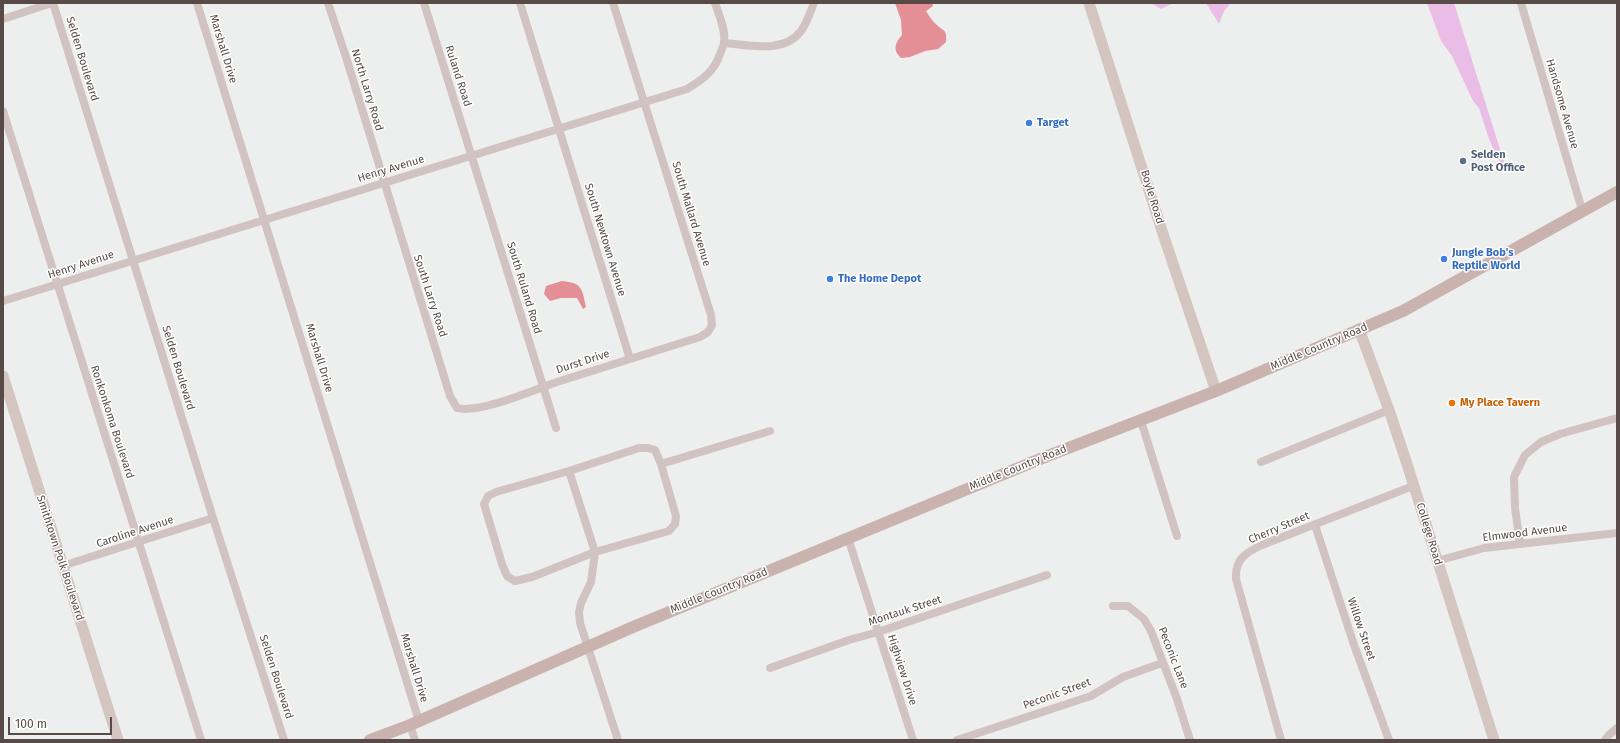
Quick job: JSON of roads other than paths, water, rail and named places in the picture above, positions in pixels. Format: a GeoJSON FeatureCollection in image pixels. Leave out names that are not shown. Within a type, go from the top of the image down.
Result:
{"type":"FeatureCollection","features":[{"type":"Feature","properties":{"kind":"main road","name":"Middle Country Road"},"geometry":{"type":"LineString","coordinates":[[370,740],[414,723],[637,625],[1045,457],[1216,391],[1403,310],[1617,192]]}},
{"type":"Feature","properties":{"kind":"street"},"geometry":{"type":"LineString","coordinates":[[3,19],[52,3]]}},
{"type":"Feature","properties":{"kind":"street","name":"Selden Boulevard"},"geometry":{"type":"LineString","coordinates":[[52,3],[284,740]]}},
{"type":"Feature","properties":{"kind":"street","name":"Marshall Drive"},"geometry":{"type":"LineString","coordinates":[[197,3],[265,219],[414,723],[415,740]]}},
{"type":"Feature","properties":{"kind":"street","name":"North Larry Road"},"geometry":{"type":"LineString","coordinates":[[328,3],[384,183]]}},
{"type":"Feature","properties":{"kind":"street","name":"Ruland Road"},"geometry":{"type":"LineString","coordinates":[[424,3],[472,155]]}},
{"type":"Feature","properties":{"kind":"street","name":"South Newtown Avenue"},"geometry":{"type":"LineString","coordinates":[[520,3],[630,359]]}},
{"type":"Feature","properties":{"kind":"street","name":"South Mallard Avenue"},"geometry":{"type":"LineString","coordinates":[[613,3],[711,315],[712,325],[708,332]]}},
{"type":"Feature","properties":{"kind":"street","name":"Henry Avenue"},"geometry":{"type":"LineString","coordinates":[[3,301],[686,89],[701,81],[711,72],[718,62],[724,42],[723,30],[715,3]]}},
{"type":"Feature","properties":{"kind":"street"},"geometry":{"type":"LineString","coordinates":[[724,42],[767,46],[781,44],[792,39],[801,32],[814,3]]}},
{"type":"Feature","properties":{"kind":"street","name":"Boyle Road"},"geometry":{"type":"LineString","coordinates":[[1089,3],[1163,234],[1216,391]]}},
{"type":"Feature","properties":{"kind":"street","name":"Handsome Avenue"},"geometry":{"type":"LineString","coordinates":[[1521,3],[1582,210]]}},
{"type":"Feature","properties":{"kind":"street","name":"Ronkonkoma Boulevard"},"geometry":{"type":"LineString","coordinates":[[3,111],[201,740]]}},
{"type":"Feature","properties":{"kind":"street","name":"South Ruland Road"},"geometry":{"type":"LineString","coordinates":[[472,155],[556,428]]}},
{"type":"Feature","properties":{"kind":"street","name":"South Larry Road"},"geometry":{"type":"LineString","coordinates":[[384,183],[450,396],[457,408],[463,410]]}},
{"type":"Feature","properties":{"kind":"street","name":"College Road"},"geometry":{"type":"LineString","coordinates":[[1359,329],[1389,410],[1494,740]]}},
{"type":"Feature","properties":{"kind":"street","name":"Durst Drive"},"geometry":{"type":"LineString","coordinates":[[463,410],[492,404],[700,337],[708,332]]}},
{"type":"Feature","properties":{"kind":"street","name":"Smithtown Polk Boulevard"},"geometry":{"type":"LineString","coordinates":[[3,376],[118,740]]}},
{"type":"Feature","properties":{"kind":"street"},"geometry":{"type":"LineString","coordinates":[[1261,462],[1389,410]]}},
{"type":"Feature","properties":{"kind":"street"},"geometry":{"type":"LineString","coordinates":[[1520,544],[1515,508],[1514,477],[1525,455],[1541,442],[1560,434],[1617,418]]}},
{"type":"Feature","properties":{"kind":"street"},"geometry":{"type":"LineString","coordinates":[[1141,421],[1177,536]]}},
{"type":"Feature","properties":{"kind":"street"},"geometry":{"type":"LineString","coordinates":[[661,464],[770,431]]}},
{"type":"Feature","properties":{"kind":"street"},"geometry":{"type":"LineString","coordinates":[[639,448],[655,450],[661,464],[676,516],[675,524],[669,531],[595,552],[532,577],[515,580],[507,576],[484,504],[488,496],[496,492],[569,471],[639,448]]}},
{"type":"Feature","properties":{"kind":"street"},"geometry":{"type":"LineString","coordinates":[[569,471],[595,552],[591,582],[581,603],[579,612],[580,623],[618,740]]}},
{"type":"Feature","properties":{"kind":"street","name":"Cherry Street"},"geometry":{"type":"LineString","coordinates":[[1281,740],[1275,714],[1236,579],[1237,566],[1244,555],[1253,549],[1413,486]]}},
{"type":"Feature","properties":{"kind":"street","name":"Caroline Avenue"},"geometry":{"type":"LineString","coordinates":[[62,566],[139,543],[213,518]]}},
{"type":"Feature","properties":{"kind":"street","name":"Willow Street"},"geometry":{"type":"LineString","coordinates":[[1315,525],[1354,645],[1389,740]]}},
{"type":"Feature","properties":{"kind":"street","name":"Elmwood Avenue"},"geometry":{"type":"LineString","coordinates":[[1437,561],[1484,548],[1617,533]]}},
{"type":"Feature","properties":{"kind":"street","name":"Highview Drive"},"geometry":{"type":"LineString","coordinates":[[848,538],[913,740]]}},
{"type":"Feature","properties":{"kind":"street","name":"Montauk Street"},"geometry":{"type":"LineString","coordinates":[[770,668],[849,640],[878,632],[1047,575]]}},
{"type":"Feature","properties":{"kind":"street","name":"Peconic Lane"},"geometry":{"type":"LineString","coordinates":[[1113,606],[1128,606],[1144,619],[1157,645],[1190,740]]}},
{"type":"Feature","properties":{"kind":"street","name":"Peconic Street"},"geometry":{"type":"LineString","coordinates":[[957,740],[1091,696],[1123,677],[1162,663]]}},
{"type":"Feature","properties":{"kind":"street"},"geometry":{"type":"LineString","coordinates":[[1605,740],[1617,728]]}},
{"type":"Feature","properties":{"kind":"place","name":"Target"},"geometry":{"type":"Point","coordinates":[1029,123]}},
{"type":"Feature","properties":{"kind":"place","name":"Selden Post Office"},"geometry":{"type":"Point","coordinates":[1463,161]}},
{"type":"Feature","properties":{"kind":"place","name":"Jungle Bob's Reptile World"},"geometry":{"type":"Point","coordinates":[1444,259]}},
{"type":"Feature","properties":{"kind":"place","name":"The Home Depot"},"geometry":{"type":"Point","coordinates":[830,279]}},
{"type":"Feature","properties":{"kind":"place","name":"My Place Tavern"},"geometry":{"type":"Point","coordinates":[1452,403]}}]}
